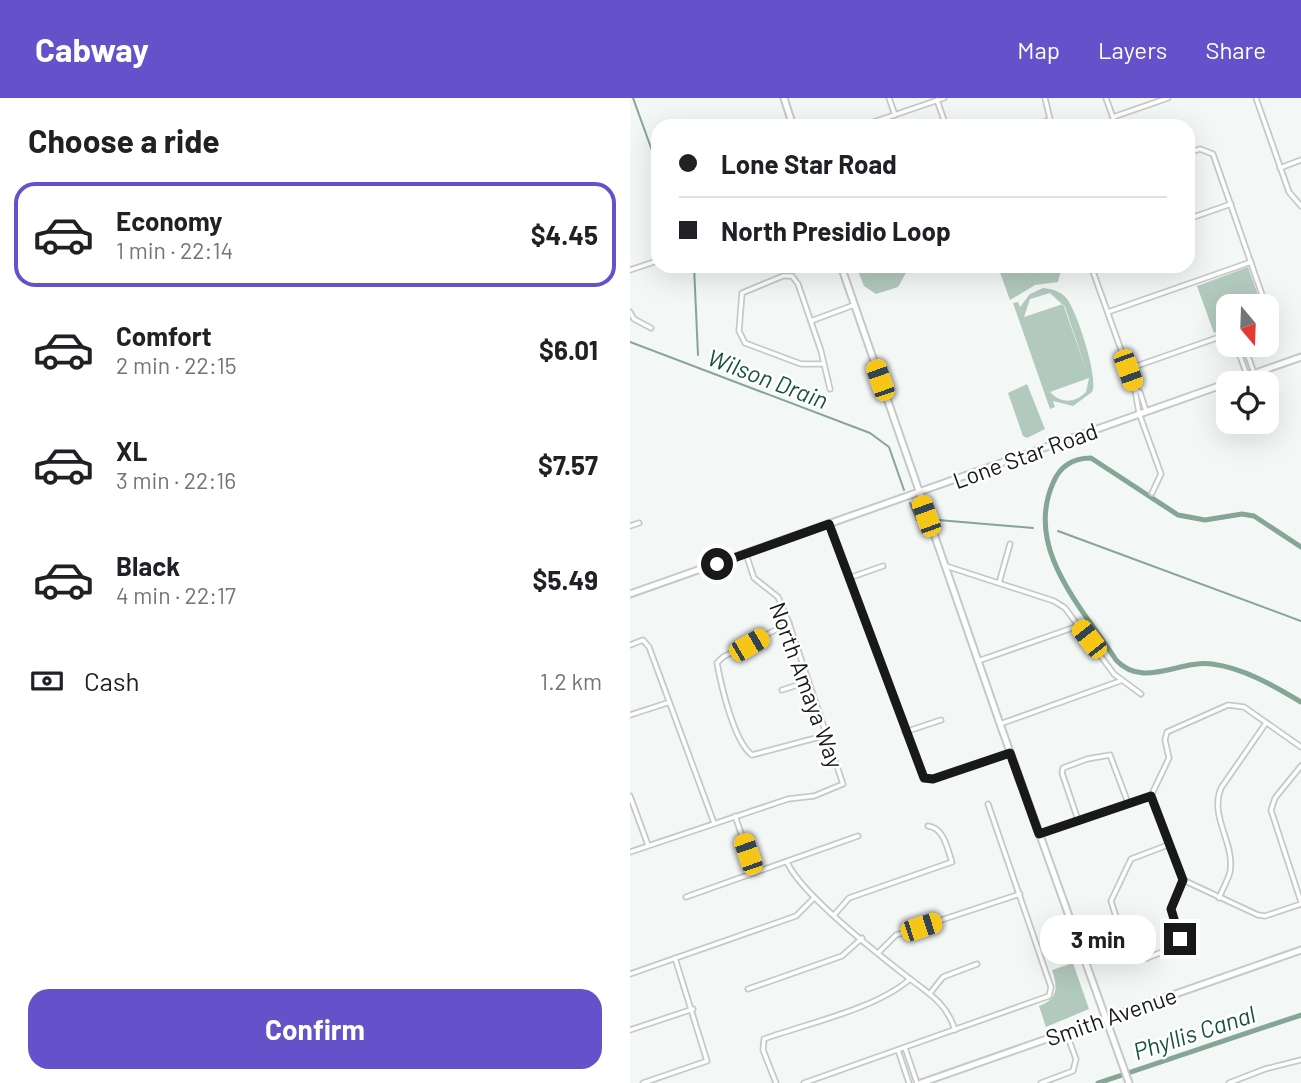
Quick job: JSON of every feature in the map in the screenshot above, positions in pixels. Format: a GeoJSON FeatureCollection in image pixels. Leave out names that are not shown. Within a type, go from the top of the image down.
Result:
{"type":"FeatureCollection","features":[{"type":"Feature","properties":{"kind":"main road"},"geometry":{"type":"LineString","coordinates":[[783,98],[790,119]]}},
{"type":"Feature","properties":{"kind":"main road"},"geometry":{"type":"LineString","coordinates":[[843,273],[918,493],[1128,1081]]}},
{"type":"Feature","properties":{"kind":"main road","name":"Lone Star Road"},"geometry":{"type":"LineString","coordinates":[[1260,371],[1301,357]]}},
{"type":"Feature","properties":{"kind":"main road","name":"Lone Star Road"},"geometry":{"type":"LineString","coordinates":[[630,594],[1216,386]]}},
{"type":"Feature","properties":{"kind":"main road","name":"Smith Avenue"},"geometry":{"type":"LineString","coordinates":[[919,1083],[1301,950]]}},
{"type":"Feature","properties":{"kind":"street"},"geometry":{"type":"LineString","coordinates":[[889,98],[895,115]]}},
{"type":"Feature","properties":{"kind":"street"},"geometry":{"type":"LineString","coordinates":[[883,119],[944,98]]}},
{"type":"Feature","properties":{"kind":"street"},"geometry":{"type":"LineString","coordinates":[[1045,98],[1050,119]]}},
{"type":"Feature","properties":{"kind":"street"},"geometry":{"type":"LineString","coordinates":[[1106,98],[1113,117],[1168,98]]}},
{"type":"Feature","properties":{"kind":"street"},"geometry":{"type":"LineString","coordinates":[[1256,98],[1289,192],[1301,206]]}},
{"type":"Feature","properties":{"kind":"street"},"geometry":{"type":"LineString","coordinates":[[937,100],[944,119]]}},
{"type":"Feature","properties":{"kind":"street"},"geometry":{"type":"LineString","coordinates":[[1195,152],[1208,150],[1213,154],[1262,294]]}},
{"type":"Feature","properties":{"kind":"street"},"geometry":{"type":"LineString","coordinates":[[1280,167],[1301,160]]}},
{"type":"Feature","properties":{"kind":"street"},"geometry":{"type":"LineString","coordinates":[[1195,217],[1231,204]]}},
{"type":"Feature","properties":{"kind":"street"},"geometry":{"type":"LineString","coordinates":[[1108,312],[1251,262]]}},
{"type":"Feature","properties":{"kind":"street"},"geometry":{"type":"LineString","coordinates":[[630,270],[651,263]]}},
{"type":"Feature","properties":{"kind":"street"},"geometry":{"type":"LineString","coordinates":[[1094,273],[1161,474],[1152,493]]}},
{"type":"Feature","properties":{"kind":"street"},"geometry":{"type":"LineString","coordinates":[[824,364],[801,364],[741,339],[742,293],[771,280],[792,276],[798,284],[811,321],[824,364],[830,389]]}},
{"type":"Feature","properties":{"kind":"street"},"geometry":{"type":"LineString","coordinates":[[811,321],[854,305]]}},
{"type":"Feature","properties":{"kind":"street"},"geometry":{"type":"LineString","coordinates":[[630,312],[634,319],[651,328]]}},
{"type":"Feature","properties":{"kind":"street"},"geometry":{"type":"LineString","coordinates":[[1128,370],[1216,338]]}},
{"type":"Feature","properties":{"kind":"street"},"geometry":{"type":"LineString","coordinates":[[1135,390],[1140,392],[1146,411]]}},
{"type":"Feature","properties":{"kind":"street"},"geometry":{"type":"LineString","coordinates":[[630,526],[639,523]]}},
{"type":"Feature","properties":{"kind":"street"},"geometry":{"type":"LineString","coordinates":[[829,524],[918,766],[928,779],[1010,753]]}},
{"type":"Feature","properties":{"kind":"street"},"geometry":{"type":"LineString","coordinates":[[999,583],[1010,544]]}},
{"type":"Feature","properties":{"kind":"street","name":"North Amaya Way"},"geometry":{"type":"LineString","coordinates":[[735,816],[788,799],[814,796],[843,784],[789,623],[778,597],[754,578],[746,554]]}},
{"type":"Feature","properties":{"kind":"street"},"geometry":{"type":"LineString","coordinates":[[944,565],[1054,601],[1065,608],[1121,681],[1141,694]]}},
{"type":"Feature","properties":{"kind":"street"},"geometry":{"type":"LineString","coordinates":[[849,578],[883,566]]}},
{"type":"Feature","properties":{"kind":"street"},"geometry":{"type":"LineString","coordinates":[[789,623],[723,657],[717,663],[730,712],[741,741],[752,755],[827,735]]}},
{"type":"Feature","properties":{"kind":"street"},"geometry":{"type":"LineString","coordinates":[[978,661],[1079,626]]}},
{"type":"Feature","properties":{"kind":"street"},"geometry":{"type":"LineString","coordinates":[[630,645],[643,640],[649,648],[667,703],[714,823]]}},
{"type":"Feature","properties":{"kind":"street"},"geometry":{"type":"LineString","coordinates":[[1000,724],[1121,681]]}},
{"type":"Feature","properties":{"kind":"street"},"geometry":{"type":"LineString","coordinates":[[782,690],[807,682]]}},
{"type":"Feature","properties":{"kind":"street"},"geometry":{"type":"LineString","coordinates":[[630,715],[667,703]]}},
{"type":"Feature","properties":{"kind":"street"},"geometry":{"type":"LineString","coordinates":[[1301,747],[1244,707],[1228,705],[1177,725],[1167,732],[1165,740],[1169,758],[1151,796],[1183,880],[1265,916],[1301,903],[1271,810],[1275,797],[1301,766]]}},
{"type":"Feature","properties":{"kind":"street"},"geometry":{"type":"LineString","coordinates":[[905,732],[941,720]]}},
{"type":"Feature","properties":{"kind":"street"},"geometry":{"type":"LineString","coordinates":[[1219,898],[1230,874],[1230,863],[1216,800],[1266,723]]}},
{"type":"Feature","properties":{"kind":"street"},"geometry":{"type":"LineString","coordinates":[[1078,820],[1062,773],[1063,768],[1073,763],[1110,755],[1129,803]]}},
{"type":"Feature","properties":{"kind":"street"},"geometry":{"type":"LineString","coordinates":[[630,796],[648,845]]}},
{"type":"Feature","properties":{"kind":"street"},"geometry":{"type":"LineString","coordinates":[[1039,834],[1151,796]]}},
{"type":"Feature","properties":{"kind":"street"},"geometry":{"type":"LineString","coordinates":[[804,1083],[1045,999],[1050,992],[1020,894],[988,804]]}},
{"type":"Feature","properties":{"kind":"street"},"geometry":{"type":"LineString","coordinates":[[630,852],[735,816],[755,873]]}},
{"type":"Feature","properties":{"kind":"street"},"geometry":{"type":"LineString","coordinates":[[835,914],[849,898],[952,862],[941,833],[928,826]]}},
{"type":"Feature","properties":{"kind":"street"},"geometry":{"type":"LineString","coordinates":[[686,897],[858,836]]}},
{"type":"Feature","properties":{"kind":"street"},"geometry":{"type":"LineString","coordinates":[[1168,845],[1131,859],[1111,901],[1125,945],[1133,956],[1147,958],[1180,945],[1171,909],[1183,880]]}},
{"type":"Feature","properties":{"kind":"street"},"geometry":{"type":"LineString","coordinates":[[787,862],[794,878],[814,898],[910,979],[931,992],[944,1006],[955,1030]]}},
{"type":"Feature","properties":{"kind":"street"},"geometry":{"type":"LineString","coordinates":[[879,952],[896,935],[1020,894]]}},
{"type":"Feature","properties":{"kind":"street"},"geometry":{"type":"LineString","coordinates":[[630,974],[796,916],[814,898]]}},
{"type":"Feature","properties":{"kind":"street"},"geometry":{"type":"LineString","coordinates":[[748,989],[842,956],[862,938]]}},
{"type":"Feature","properties":{"kind":"street"},"geometry":{"type":"LineString","coordinates":[[643,1083],[708,1058],[675,958]]}},
{"type":"Feature","properties":{"kind":"street"},"geometry":{"type":"LineString","coordinates":[[931,992],[943,977],[977,964]]}},
{"type":"Feature","properties":{"kind":"street"},"geometry":{"type":"LineString","coordinates":[[776,1083],[761,1042],[875,1002],[898,990],[910,979]]}},
{"type":"Feature","properties":{"kind":"street"},"geometry":{"type":"LineString","coordinates":[[630,1030],[693,1009]]}},
{"type":"Feature","properties":{"kind":"street"},"geometry":{"type":"LineString","coordinates":[[1041,1083],[1073,1071],[1076,1059],[1066,1032]]}},
{"type":"Feature","properties":{"kind":"street"},"geometry":{"type":"LineString","coordinates":[[905,1048],[919,1083]]}},
{"type":"Feature","properties":{"kind":"street"},"geometry":{"type":"LineString","coordinates":[[898,1050],[909,1083]]}},
{"type":"Feature","properties":{"kind":"street"},"geometry":{"type":"LineString","coordinates":[[1229,1083],[1265,1069],[1301,1060]]}},
{"type":"Feature","properties":{"kind":"green space"},"geometry":{"type":"Polygon","coordinates":[[[1248,267],[1258,294],[1216,294],[1214,333],[1197,286],[1248,267]]]}},
{"type":"Feature","properties":{"kind":"green space"},"geometry":{"type":"Polygon","coordinates":[[[859,273],[906,273],[898,287],[876,294],[864,286],[859,273]]]}},
{"type":"Feature","properties":{"kind":"green space"},"geometry":{"type":"Polygon","coordinates":[[[1000,273],[1060,273],[1058,282],[1035,285],[1010,300],[1000,273]]]}},
{"type":"Feature","properties":{"kind":"green space"},"geometry":{"type":"Polygon","coordinates":[[[1043,288],[1059,292],[1067,299],[1076,317],[1090,360],[1093,385],[1092,392],[1073,406],[1053,401],[1055,407],[1050,409],[1013,303],[1018,302],[1020,307],[1030,294],[1043,288]],[[1050,293],[1030,299],[1024,317],[1062,304],[1050,293]],[[1089,378],[1050,392],[1059,399],[1068,401],[1086,392],[1089,378]]]}},
{"type":"Feature","properties":{"kind":"green space"},"geometry":{"type":"Polygon","coordinates":[[[1027,384],[1045,429],[1027,438],[1023,436],[1008,393],[1027,384]]]}},
{"type":"Feature","properties":{"kind":"green space"},"geometry":{"type":"Polygon","coordinates":[[[1073,963],[1089,1009],[1046,1027],[1039,1006],[1050,1000],[1055,992],[1052,970],[1073,963]]]}},
{"type":"Feature","properties":{"kind":"waterway"},"geometry":{"type":"LineString","coordinates":[[633,98],[651,148]]}},
{"type":"Feature","properties":{"kind":"waterway"},"geometry":{"type":"LineString","coordinates":[[694,273],[698,355]]}},
{"type":"Feature","properties":{"kind":"waterway","name":"Wilson Drain"},"geometry":{"type":"LineString","coordinates":[[630,342],[870,433],[889,447],[904,490]]}},
{"type":"Feature","properties":{"kind":"waterway","name":"Phyllis Canal"},"geometry":{"type":"LineString","coordinates":[[1301,547],[1254,516],[1242,514],[1205,520],[1178,515],[1091,458],[1073,461],[1059,472],[1046,507],[1046,531],[1051,554],[1061,576],[1116,660],[1126,668],[1149,673],[1199,664],[1224,666],[1258,678],[1301,702]]}},
{"type":"Feature","properties":{"kind":"waterway","name":"Wilson Drain"},"geometry":{"type":"LineString","coordinates":[[910,503],[917,520],[923,519]]}},
{"type":"Feature","properties":{"kind":"waterway","name":"Wilson Drain"},"geometry":{"type":"LineString","coordinates":[[938,520],[1033,528]]}},
{"type":"Feature","properties":{"kind":"waterway","name":"Wilson Drain"},"geometry":{"type":"LineString","coordinates":[[1058,531],[1301,621]]}},
{"type":"Feature","properties":{"kind":"waterway","name":"Phyllis Canal"},"geometry":{"type":"LineString","coordinates":[[1098,1083],[1301,1015]]}},
{"type":"Feature","properties":{"kind":"route"},"geometry":{"type":"LineString","coordinates":[[717,564],[829,524],[924,778],[933,779],[1010,753],[1039,834],[1151,796],[1178,873],[1183,880],[1171,909],[1180,939]]}}]}
